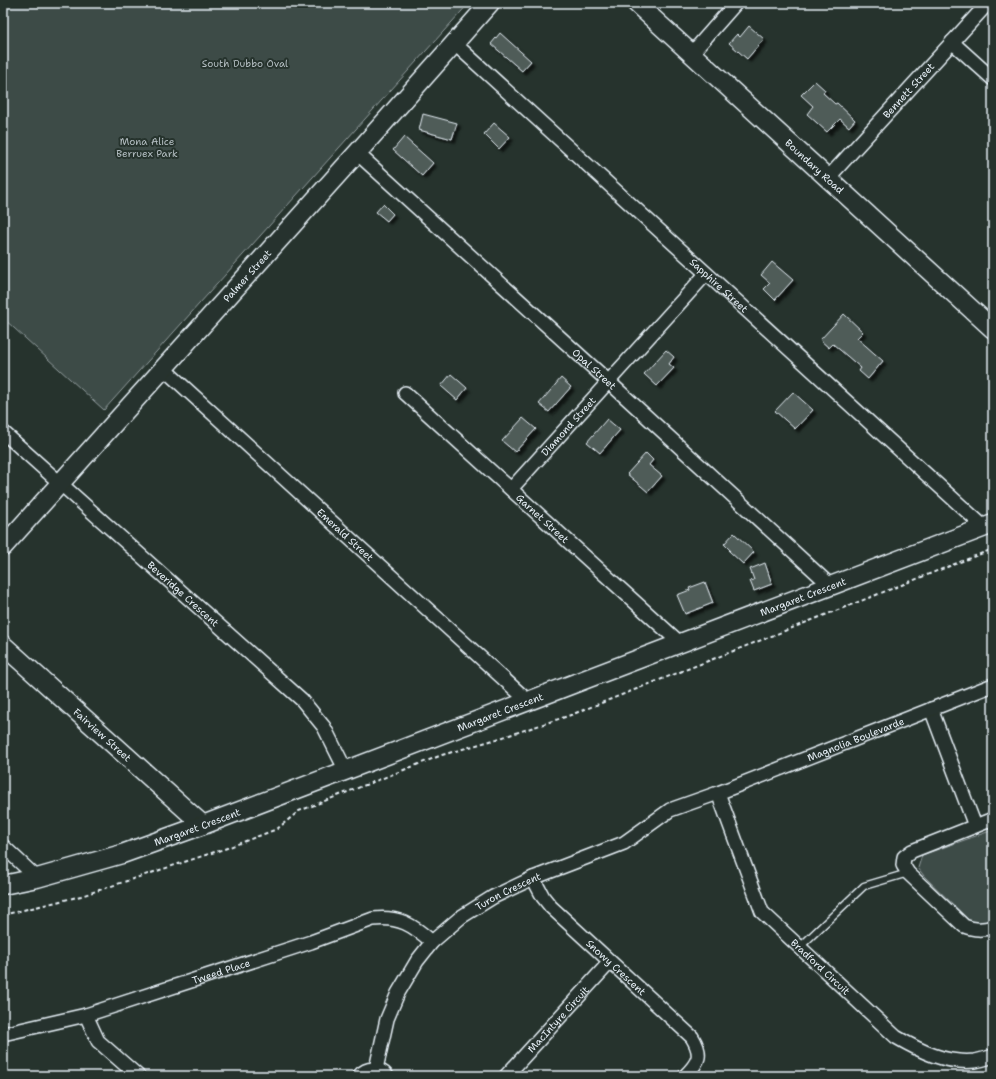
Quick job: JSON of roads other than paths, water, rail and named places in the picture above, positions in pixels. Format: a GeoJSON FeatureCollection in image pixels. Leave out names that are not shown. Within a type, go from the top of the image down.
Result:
{"type":"FeatureCollection","features":[{"type":"Feature","properties":{"kind":"street","name":"Palmer Street"},"geometry":{"type":"LineString","coordinates":[[3,547],[490,3]]}},
{"type":"Feature","properties":{"kind":"street","name":"Boundary Road"},"geometry":{"type":"LineString","coordinates":[[636,3],[692,52],[993,328]]}},
{"type":"Feature","properties":{"kind":"street"},"geometry":{"type":"LineString","coordinates":[[692,52],[736,3]]}},
{"type":"Feature","properties":{"kind":"street","name":"Bennett Street"},"geometry":{"type":"LineString","coordinates":[[828,178],[988,3]]}},
{"type":"Feature","properties":{"kind":"street"},"geometry":{"type":"LineString","coordinates":[[952,42],[993,79]]}},
{"type":"Feature","properties":{"kind":"street","name":"Sapphire Street"},"geometry":{"type":"LineString","coordinates":[[454,43],[706,274],[989,525]]}},
{"type":"Feature","properties":{"kind":"street","name":"Opal Street"},"geometry":{"type":"LineString","coordinates":[[357,153],[831,586]]}},
{"type":"Feature","properties":{"kind":"street","name":"Diamond Street"},"geometry":{"type":"LineString","coordinates":[[511,489],[706,274]]}},
{"type":"Feature","properties":{"kind":"street","name":"Emerald Street"},"geometry":{"type":"LineString","coordinates":[[163,368],[528,701]]}},
{"type":"Feature","properties":{"kind":"street","name":"Garnet Street"},"geometry":{"type":"LineString","coordinates":[[405,393],[680,643]]}},
{"type":"Feature","properties":{"kind":"street","name":"Beveridge Crescent"},"geometry":{"type":"LineString","coordinates":[[3,432],[302,700],[324,727],[346,771]]}},
{"type":"Feature","properties":{"kind":"street","name":"Margaret Crescent"},"geometry":{"type":"LineString","coordinates":[[3,885],[37,878],[122,854],[203,825],[989,525]]}},
{"type":"Feature","properties":{"kind":"street","name":"Fairview Street"},"geometry":{"type":"LineString","coordinates":[[3,645],[203,825]]}},
{"type":"Feature","properties":{"kind":"street","name":"Magnolia Boulevarde"},"geometry":{"type":"LineString","coordinates":[[718,793],[993,685]]}},
{"type":"Feature","properties":{"kind":"street"},"geometry":{"type":"LineString","coordinates":[[931,709],[975,826]]}},
{"type":"Feature","properties":{"kind":"street","name":"Turon Crescent"},"geometry":{"type":"LineString","coordinates":[[381,1073],[387,1019],[398,994],[417,961],[432,942],[461,917],[493,897],[533,878],[624,843],[670,810],[718,793]]}},
{"type":"Feature","properties":{"kind":"street","name":"Bradford Circuit"},"geometry":{"type":"LineString","coordinates":[[718,793],[762,912],[896,1037],[918,1050],[950,1060],[974,1061],[993,1056]]}},
{"type":"Feature","properties":{"kind":"street"},"geometry":{"type":"LineString","coordinates":[[993,819],[912,851],[904,857],[903,865],[908,873],[964,926],[972,929],[984,930],[993,927]]}},
{"type":"Feature","properties":{"kind":"street"},"geometry":{"type":"LineString","coordinates":[[3,846],[37,878]]}},
{"type":"Feature","properties":{"kind":"street","name":"Snowy Crescent"},"geometry":{"type":"LineString","coordinates":[[533,878],[543,897],[551,907],[692,1037],[702,1054],[685,1076]]}},
{"type":"Feature","properties":{"kind":"street","name":"Tweed Place"},"geometry":{"type":"LineString","coordinates":[[3,1034],[86,1015],[311,942],[373,919],[384,918],[402,921],[413,927],[432,942]]}},
{"type":"Feature","properties":{"kind":"street","name":"MacIntyre Circuit"},"geometry":{"type":"LineString","coordinates":[[506,1076],[610,962]]}},
{"type":"Feature","properties":{"kind":"street"},"geometry":{"type":"LineString","coordinates":[[86,1015],[98,1041],[138,1076]]}},
{"type":"Feature","properties":{"kind":"street"},"geometry":{"type":"LineString","coordinates":[[359,1076],[365,1071],[381,1073]]}},
{"type":"Feature","properties":{"kind":"lane"},"geometry":{"type":"LineString","coordinates":[[800,947],[864,886],[908,873]]}},
{"type":"Feature","properties":{"kind":"park label","name":"South Dubbo Oval"},"geometry":{"type":"Point","coordinates":[245,63]}},
{"type":"Feature","properties":{"kind":"park label","name":"Mona Alice Berruex Park"},"geometry":{"type":"Point","coordinates":[147,146]}}]}
